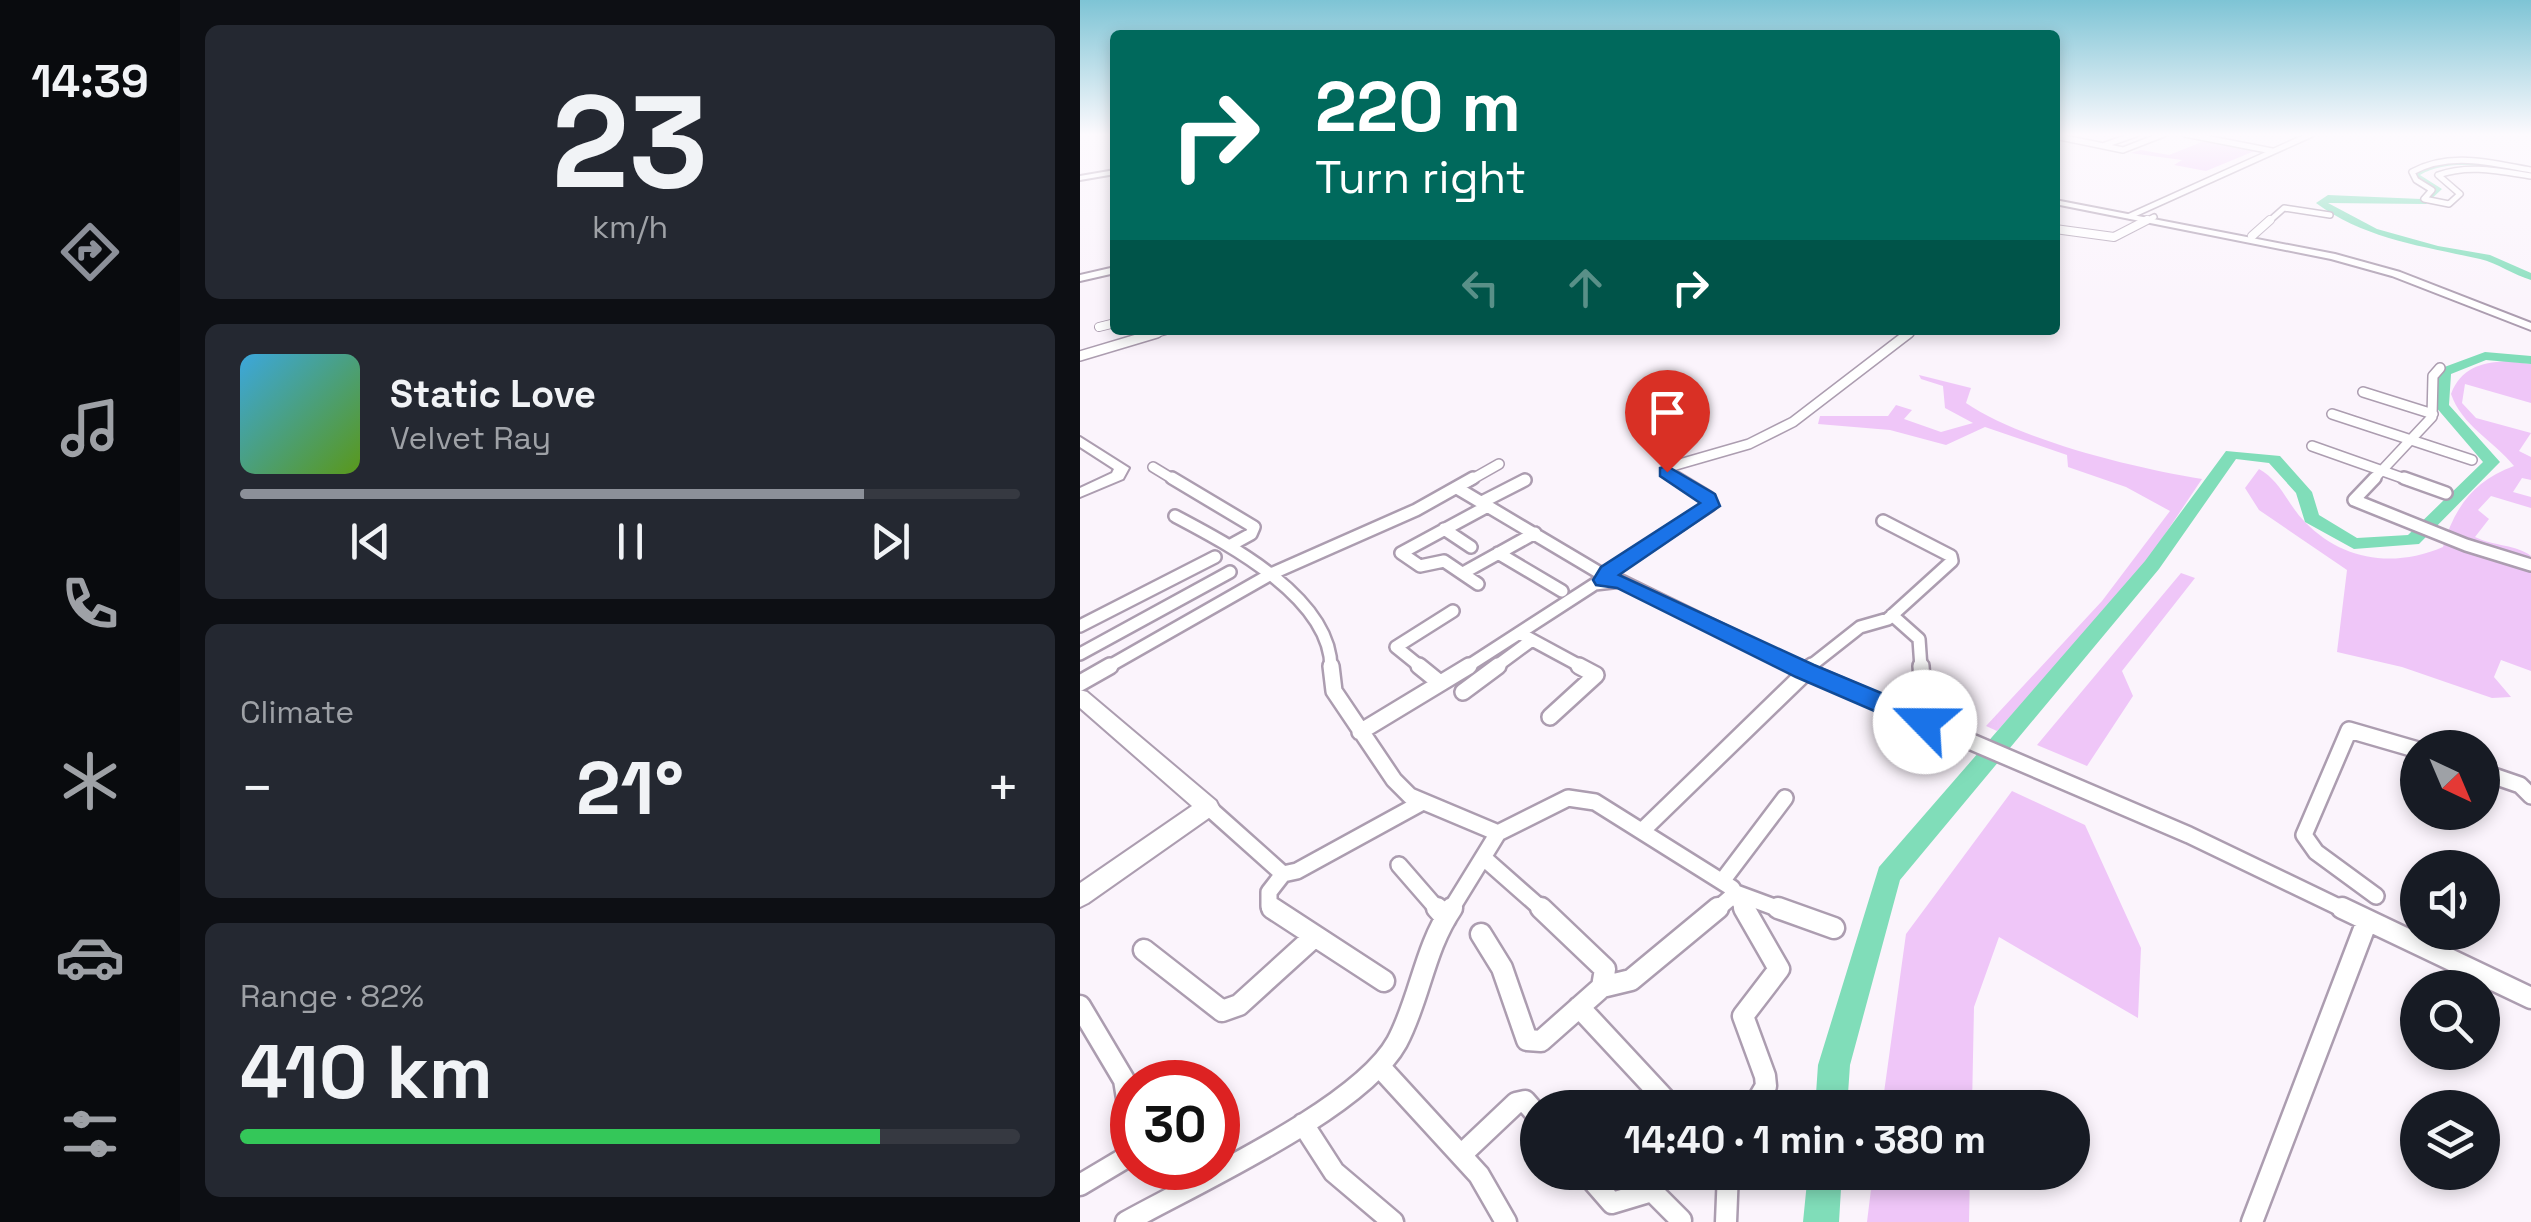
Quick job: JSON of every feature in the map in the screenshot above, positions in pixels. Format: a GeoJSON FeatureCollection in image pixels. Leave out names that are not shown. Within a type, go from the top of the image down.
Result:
{"type":"FeatureCollection","features":[{"type":"Feature","properties":{"kind":"street"},"geometry":{"type":"LineString","coordinates":[[2138,215],[2187,191]]}},
{"type":"Feature","properties":{"kind":"street"},"geometry":{"type":"LineString","coordinates":[[2060,230],[2114,237],[2138,215],[2187,191]]}},
{"type":"Feature","properties":{"kind":"street"},"geometry":{"type":"LineString","coordinates":[[2431,191],[2424,199],[2446,204],[2460,194],[2457,191]]}},
{"type":"Feature","properties":{"kind":"street"},"geometry":{"type":"LineString","coordinates":[[2060,201],[2252,236],[2403,272],[2531,325]]}},
{"type":"Feature","properties":{"kind":"street"},"geometry":{"type":"LineString","coordinates":[[2252,236],[2284,208],[2330,216]]}},
{"type":"Feature","properties":{"kind":"street"},"geometry":{"type":"LineString","coordinates":[[2138,215],[2334,255]]}},
{"type":"Feature","properties":{"kind":"street"},"geometry":{"type":"LineString","coordinates":[[1080,278],[1110,271]]}},
{"type":"Feature","properties":{"kind":"street"},"geometry":{"type":"LineString","coordinates":[[1100,327],[1110,324]]}},
{"type":"Feature","properties":{"kind":"street"},"geometry":{"type":"LineString","coordinates":[[1120,336],[1124,335]]}},
{"type":"Feature","properties":{"kind":"street"},"geometry":{"type":"LineString","coordinates":[[1080,356],[1150,335]]}},
{"type":"Feature","properties":{"kind":"street"},"geometry":{"type":"LineString","coordinates":[[1464,692],[1604,578],[1710,506],[1708,498],[1669,474],[1670,467],[1750,444],[1793,422],[1906,335]]}},
{"type":"Feature","properties":{"kind":"street"},"geometry":{"type":"LineString","coordinates":[[2440,368],[2433,376],[2433,414],[2354,500],[2466,545],[2531,565]]}},
{"type":"Feature","properties":{"kind":"street"},"geometry":{"type":"LineString","coordinates":[[2362,392],[2433,414]]}},
{"type":"Feature","properties":{"kind":"street"},"geometry":{"type":"LineString","coordinates":[[2332,414],[2472,460]]}},
{"type":"Feature","properties":{"kind":"street"},"geometry":{"type":"LineString","coordinates":[[1080,441],[1122,468],[1118,476],[1080,493]]}},
{"type":"Feature","properties":{"kind":"street"},"geometry":{"type":"LineString","coordinates":[[2312,446],[2446,493]]}},
{"type":"Feature","properties":{"kind":"street"},"geometry":{"type":"LineString","coordinates":[[1080,683],[1270,574],[1456,488],[1499,464]]}},
{"type":"Feature","properties":{"kind":"street"},"geometry":{"type":"LineString","coordinates":[[1153,466],[1254,527],[1254,531],[1232,545]]}},
{"type":"Feature","properties":{"kind":"street"},"geometry":{"type":"LineString","coordinates":[[1478,584],[1444,560],[1420,566],[1401,555],[1525,480]]}},
{"type":"Feature","properties":{"kind":"street"},"geometry":{"type":"LineString","coordinates":[[1456,488],[1604,578],[1621,582],[1805,671],[2062,779],[2531,998]]}},
{"type":"Feature","properties":{"kind":"street"},"geometry":{"type":"LineString","coordinates":[[1175,516],[1232,545],[1270,574],[1323,629],[1332,649],[1330,680],[1394,780],[1421,802],[1498,833]]}},
{"type":"Feature","properties":{"kind":"street"},"geometry":{"type":"LineString","coordinates":[[1643,830],[1805,671],[1860,627],[1892,616],[1952,558],[1883,521]]}},
{"type":"Feature","properties":{"kind":"street"},"geometry":{"type":"LineString","coordinates":[[1444,529],[1471,547]]}},
{"type":"Feature","properties":{"kind":"street"},"geometry":{"type":"LineString","coordinates":[[1463,572],[1535,533]]}},
{"type":"Feature","properties":{"kind":"street"},"geometry":{"type":"LineString","coordinates":[[1498,553],[1562,591]]}},
{"type":"Feature","properties":{"kind":"street"},"geometry":{"type":"LineString","coordinates":[[1080,626],[1216,557]]}},
{"type":"Feature","properties":{"kind":"street"},"geometry":{"type":"LineString","coordinates":[[1080,654],[1230,572]]}},
{"type":"Feature","properties":{"kind":"street"},"geometry":{"type":"LineString","coordinates":[[1440,684],[1396,647],[1453,611]]}},
{"type":"Feature","properties":{"kind":"street"},"geometry":{"type":"LineString","coordinates":[[1892,616],[1919,639],[1925,722]]}},
{"type":"Feature","properties":{"kind":"street"},"geometry":{"type":"LineString","coordinates":[[1360,732],[1527,638]]}},
{"type":"Feature","properties":{"kind":"street"},"geometry":{"type":"LineString","coordinates":[[1527,638],[1596,675],[1550,717]]}},
{"type":"Feature","properties":{"kind":"street"},"geometry":{"type":"LineString","coordinates":[[1080,697],[1283,874]]}},
{"type":"Feature","properties":{"kind":"street"},"geometry":{"type":"LineString","coordinates":[[2376,896],[2316,852],[2304,835],[2349,730],[2400,745]]}},
{"type":"Feature","properties":{"kind":"street"},"geometry":{"type":"LineString","coordinates":[[2500,778],[2520,785],[2531,796]]}},
{"type":"Feature","properties":{"kind":"street"},"geometry":{"type":"LineString","coordinates":[[1240,1159],[1362,1085],[1380,1067],[1398,1040],[1425,955],[1498,833],[1568,798],[1596,802],[1729,887],[1834,928]]}},
{"type":"Feature","properties":{"kind":"street"},"geometry":{"type":"LineString","coordinates":[[1481,934],[1502,968],[1527,1040],[1541,1041],[1602,987],[1631,980],[1729,887],[1785,798]]}},
{"type":"Feature","properties":{"kind":"street"},"geometry":{"type":"LineString","coordinates":[[1384,981],[1269,906],[1267,897],[1283,874],[1297,871],[1421,802]]}},
{"type":"Feature","properties":{"kind":"street"},"geometry":{"type":"LineString","coordinates":[[1080,896],[1208,807]]}},
{"type":"Feature","properties":{"kind":"street"},"geometry":{"type":"LineString","coordinates":[[1485,859],[1591,952],[1605,969],[1602,987]]}},
{"type":"Feature","properties":{"kind":"street"},"geometry":{"type":"LineString","coordinates":[[1398,865],[1446,918]]}},
{"type":"Feature","properties":{"kind":"street"},"geometry":{"type":"LineString","coordinates":[[1729,887],[1779,969],[1743,1016],[1765,1076],[1764,1090]]}},
{"type":"Feature","properties":{"kind":"street"},"geometry":{"type":"LineString","coordinates":[[2252,1222],[2367,921]]}},
{"type":"Feature","properties":{"kind":"street"},"geometry":{"type":"LineString","coordinates":[[1144,950],[1222,1011],[1239,1005],[1315,936]]}},
{"type":"Feature","properties":{"kind":"street"},"geometry":{"type":"LineString","coordinates":[[1080,1006],[1112,1060]]}},
{"type":"Feature","properties":{"kind":"street"},"geometry":{"type":"LineString","coordinates":[[1580,1007],[1656,1090]]}},
{"type":"Feature","properties":{"kind":"street"},"geometry":{"type":"LineString","coordinates":[[1380,1067],[1479,1174],[1506,1222]]}},
{"type":"Feature","properties":{"kind":"street"},"geometry":{"type":"LineString","coordinates":[[1461,1155],[1520,1102]]}},
{"type":"Feature","properties":{"kind":"street"},"geometry":{"type":"LineString","coordinates":[[1302,1124],[1334,1172],[1393,1222]]}},
{"type":"Feature","properties":{"kind":"street"},"geometry":{"type":"LineString","coordinates":[[1080,1185],[1110,1167]]}},
{"type":"Feature","properties":{"kind":"street"},"geometry":{"type":"LineString","coordinates":[[1126,1222],[1184,1190]]}},
{"type":"Feature","properties":{"kind":"street"},"geometry":{"type":"LineString","coordinates":[[1601,1190],[1612,1203],[1622,1204],[1642,1192],[1652,1191],[1681,1220]]}},
{"type":"Feature","properties":{"kind":"street"},"geometry":{"type":"LineString","coordinates":[[1726,1222],[1727,1190]]}},
{"type":"Feature","properties":{"kind":"shaded area"},"geometry":{"type":"Polygon","coordinates":[[[2506,361],[2531,364],[2531,403],[2465,384],[2462,403],[2476,418],[2531,433],[2519,451],[2531,457],[2531,480],[2522,478],[2513,492],[2531,497],[2531,508],[2491,496],[2478,510],[2489,519],[2475,537],[2531,556],[2521,558],[2531,563],[2531,671],[2501,660],[2494,677],[2511,697],[2492,698],[2402,667],[2337,652],[2347,570],[2259,510],[2245,488],[2259,469],[2273,480],[2305,522],[2352,553],[2388,559],[2425,554],[2443,547],[2453,520],[2468,497],[2488,479],[2514,466],[2470,424],[2451,394],[2460,378],[2472,368],[2506,361]]]}},
{"type":"Feature","properties":{"kind":"shaded area"},"geometry":{"type":"Polygon","coordinates":[[[1919,375],[1971,388],[1966,403],[2047,441],[2144,468],[2202,479],[2133,582],[1997,731],[1986,726],[2102,601],[2170,511],[2126,487],[2068,467],[2067,455],[1985,427],[1946,445],[1890,430],[1818,424],[1820,416],[1888,416],[1896,405],[1912,410],[1904,419],[1941,432],[1973,423],[1945,408],[1943,386],[1919,375]]]}},
{"type":"Feature","properties":{"kind":"shaded area"},"geometry":{"type":"Polygon","coordinates":[[[2181,573],[2195,578],[2122,671],[2133,696],[2087,766],[2037,745],[2181,573]]]}},
{"type":"Feature","properties":{"kind":"shaded area"},"geometry":{"type":"Polygon","coordinates":[[[2012,791],[2085,825],[2141,948],[2138,1018],[1999,937],[1974,1007],[1972,1090],[1884,1090],[1906,934],[2012,791]]]}},
{"type":"Feature","properties":{"kind":"shaded area"},"geometry":{"type":"Polygon","coordinates":[[[1871,1190],[1970,1190],[1969,1222],[1867,1222],[1871,1190]]]}},
{"type":"Feature","properties":{"kind":"waterway"},"geometry":{"type":"LineString","coordinates":[[2435,191],[2423,202],[2328,198],[2321,203],[2373,231],[2437,249],[2486,257],[2531,277]]}},
{"type":"Feature","properties":{"kind":"waterway"},"geometry":{"type":"LineString","coordinates":[[1832,1090],[1834,1065],[1888,875],[2152,565],[2232,454],[2274,459],[2304,492],[2311,518],[2354,544],[2413,540],[2492,462],[2442,406],[2444,372],[2485,356],[2531,360]]}},
{"type":"Feature","properties":{"kind":"waterway"},"geometry":{"type":"LineString","coordinates":[[1821,1222],[1824,1190]]}},
{"type":"Feature","properties":{"kind":"route"},"geometry":{"type":"LineString","coordinates":[[1667,472],[1708,498],[1710,506],[1608,572],[1604,580],[1621,582],[1805,671],[1925,722]]}}]}
